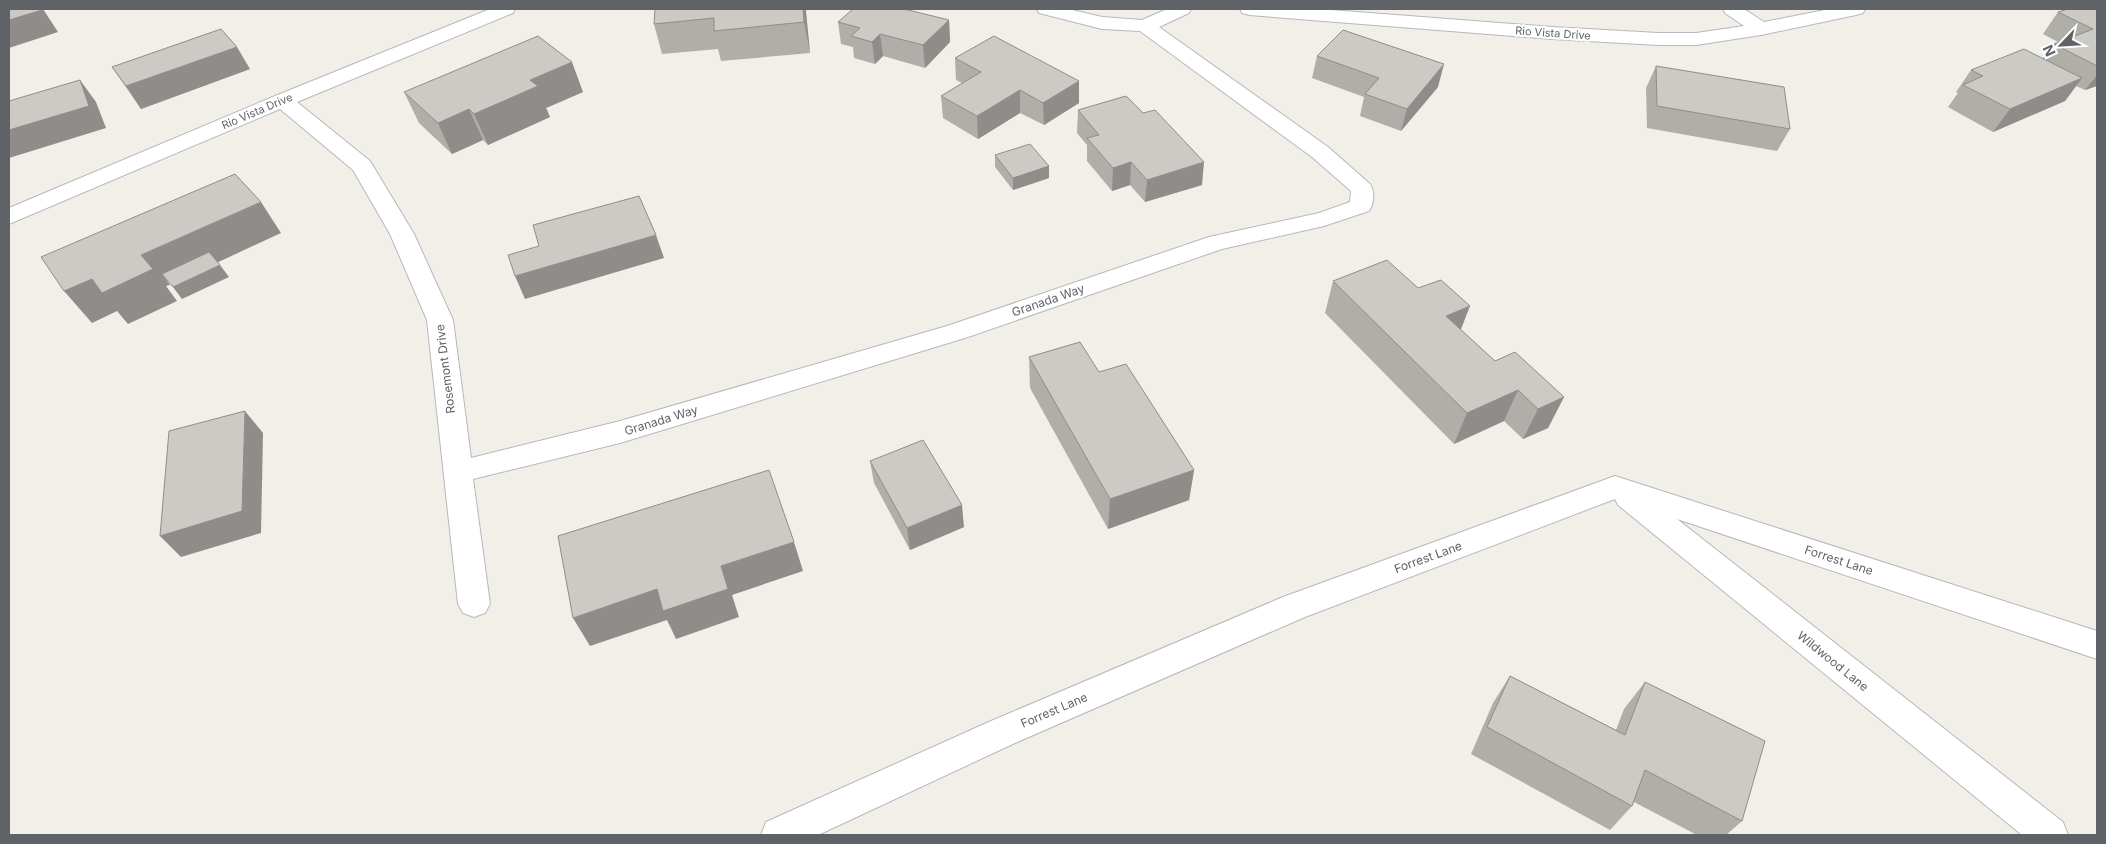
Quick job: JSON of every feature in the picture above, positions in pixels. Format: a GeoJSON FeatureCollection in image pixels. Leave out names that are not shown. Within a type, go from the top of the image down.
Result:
{"type":"FeatureCollection","features":[{"type":"Feature","properties":{"kind":"street","name":"Rio Vista Drive"},"geometry":{"type":"LineString","coordinates":[[9,217],[282,100],[506,9]]}},
{"type":"Feature","properties":{"kind":"street"},"geometry":{"type":"LineString","coordinates":[[1046,9],[1102,23],[1145,26],[1182,9]]}},
{"type":"Feature","properties":{"kind":"street","name":"Rio Vista Drive"},"geometry":{"type":"LineString","coordinates":[[1249,9],[1552,33],[1658,39],[1696,39],[1761,29],[1856,9]]}},
{"type":"Feature","properties":{"kind":"street"},"geometry":{"type":"LineString","coordinates":[[1732,9],[1761,29]]}},
{"type":"Feature","properties":{"kind":"street","name":"Granada Way"},"geometry":{"type":"LineString","coordinates":[[458,472],[629,429],[956,332],[1217,242],[1324,219],[1361,206],[1362,189],[1320,152],[1145,26]]}},
{"type":"Feature","properties":{"kind":"street","name":"Rosemont Drive"},"geometry":{"type":"LineString","coordinates":[[282,100],[362,166],[402,234],[440,320],[474,604]]}},
{"type":"Feature","properties":{"kind":"street","name":"Forrest Lane"},"geometry":{"type":"LineString","coordinates":[[779,835],[1003,732],[1294,607],[1616,487],[2097,645]]}},
{"type":"Feature","properties":{"kind":"street","name":"Wildwood Lane"},"geometry":{"type":"LineString","coordinates":[[1616,487],[2050,835]]}},
{"type":"Feature","properties":{"kind":"building"},"geometry":{"type":"Polygon","coordinates":[[[9,9],[41,9],[42,10],[9,20],[9,9]]]}},
{"type":"Feature","properties":{"kind":"building"},"geometry":{"type":"Polygon","coordinates":[[[655,9],[803,9],[804,22],[714,31],[714,18],[654,24],[655,9]]]}},
{"type":"Feature","properties":{"kind":"building"},"geometry":{"type":"Polygon","coordinates":[[[853,9],[904,9],[949,20],[923,45],[880,34],[872,42],[851,36],[860,28],[838,22],[853,9]]]}},
{"type":"Feature","properties":{"kind":"building"},"geometry":{"type":"Polygon","coordinates":[[[2068,9],[2097,9],[2097,66],[2054,44],[2093,29],[2058,12],[2068,9]]]}},
{"type":"Feature","properties":{"kind":"building"},"geometry":{"type":"Polygon","coordinates":[[[221,29],[237,47],[126,86],[112,67],[221,29]]]}},
{"type":"Feature","properties":{"kind":"building"},"geometry":{"type":"Polygon","coordinates":[[[1343,30],[1444,64],[1407,109],[1365,94],[1379,78],[1317,56],[1343,30]]]}},
{"type":"Feature","properties":{"kind":"building"},"geometry":{"type":"Polygon","coordinates":[[[538,36],[572,62],[530,80],[538,86],[474,114],[469,109],[438,123],[404,92],[538,36]]]}},
{"type":"Feature","properties":{"kind":"building"},"geometry":{"type":"Polygon","coordinates":[[[994,36],[1079,81],[1043,103],[1020,90],[977,116],[941,96],[981,72],[955,58],[994,36]]]}},
{"type":"Feature","properties":{"kind":"building"},"geometry":{"type":"Polygon","coordinates":[[[2024,49],[2082,78],[2010,109],[1963,85],[1983,76],[1971,70],[2024,49]]]}},
{"type":"Feature","properties":{"kind":"building"},"geometry":{"type":"Polygon","coordinates":[[[1656,66],[1784,87],[1790,129],[1657,106],[1656,66]]]}},
{"type":"Feature","properties":{"kind":"building"},"geometry":{"type":"Polygon","coordinates":[[[80,80],[89,106],[9,130],[9,101],[80,80]]]}},
{"type":"Feature","properties":{"kind":"building"},"geometry":{"type":"Polygon","coordinates":[[[1126,96],[1143,113],[1155,110],[1204,162],[1147,180],[1131,162],[1113,168],[1087,138],[1099,135],[1078,110],[1126,96]]]}},
{"type":"Feature","properties":{"kind":"building"},"geometry":{"type":"Polygon","coordinates":[[[1030,144],[1049,166],[1013,178],[995,155],[1030,144]]]}},
{"type":"Feature","properties":{"kind":"building"},"geometry":{"type":"Polygon","coordinates":[[[235,174],[261,202],[141,255],[153,269],[102,293],[92,279],[64,291],[41,257],[235,174]]]}},
{"type":"Feature","properties":{"kind":"building"},"geometry":{"type":"Polygon","coordinates":[[[639,196],[656,235],[515,276],[508,255],[539,246],[533,225],[639,196]]]}},
{"type":"Feature","properties":{"kind":"building"},"geometry":{"type":"Polygon","coordinates":[[[209,252],[220,265],[173,287],[162,274],[209,252]]]}},
{"type":"Feature","properties":{"kind":"building"},"geometry":{"type":"Polygon","coordinates":[[[1387,260],[1418,288],[1441,280],[1470,306],[1446,316],[1495,361],[1515,352],[1564,397],[1538,409],[1518,390],[1467,413],[1333,281],[1387,260]]]}},
{"type":"Feature","properties":{"kind":"building"},"geometry":{"type":"Polygon","coordinates":[[[1080,342],[1099,372],[1126,364],[1194,470],[1110,499],[1029,357],[1080,342]]]}},
{"type":"Feature","properties":{"kind":"building"},"geometry":{"type":"Polygon","coordinates":[[[245,411],[242,511],[160,536],[169,431],[245,411]]]}},
{"type":"Feature","properties":{"kind":"building"},"geometry":{"type":"Polygon","coordinates":[[[923,440],[962,505],[907,528],[870,461],[923,440]]]}},
{"type":"Feature","properties":{"kind":"building"},"geometry":{"type":"Polygon","coordinates":[[[769,470],[794,542],[721,566],[728,589],[663,611],[657,589],[573,618],[558,536],[769,470]]]}},
{"type":"Feature","properties":{"kind":"building"},"geometry":{"type":"Polygon","coordinates":[[[1510,676],[1625,735],[1645,682],[1765,741],[1742,821],[1645,770],[1632,806],[1487,727],[1510,676]]]}}]}
